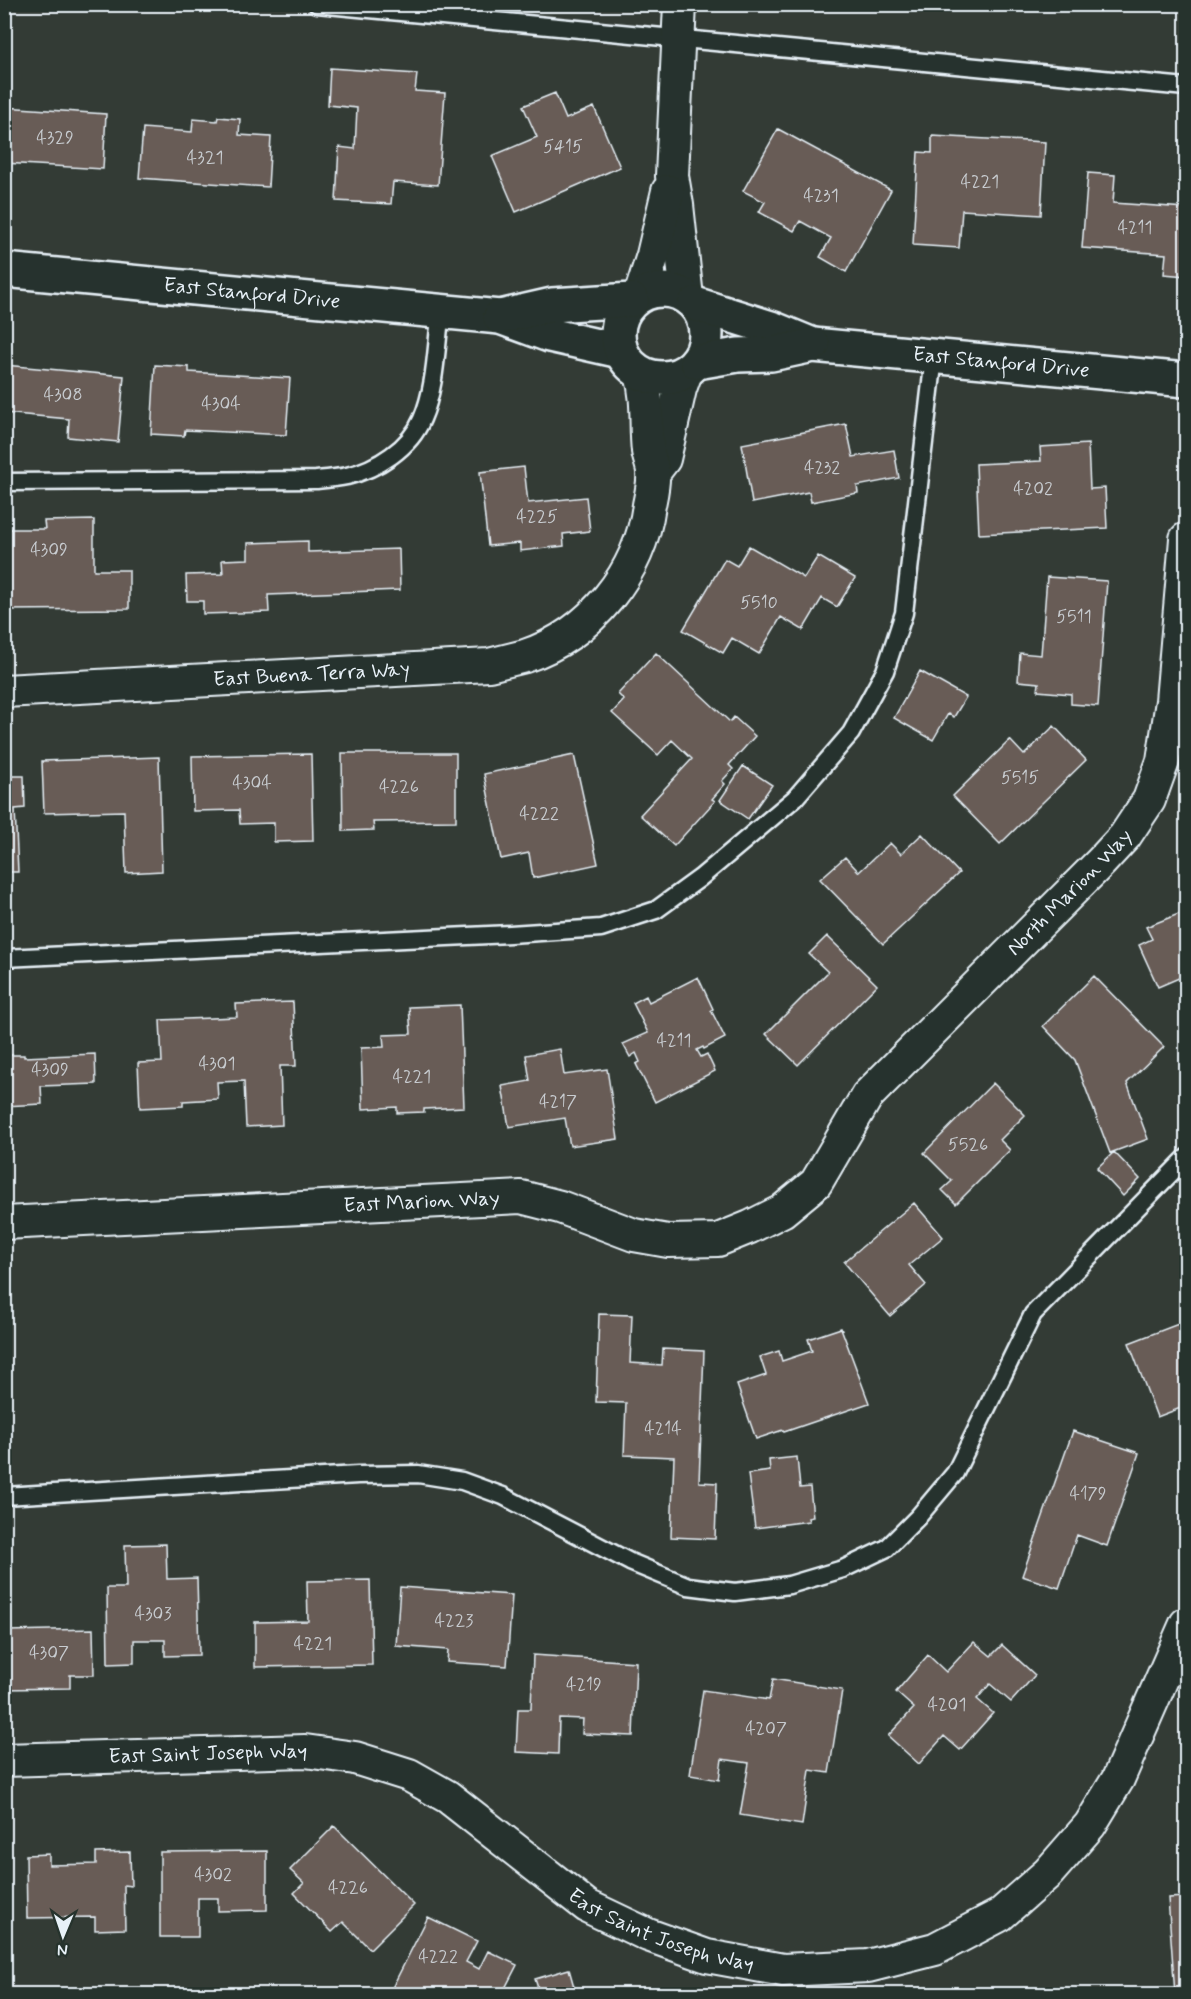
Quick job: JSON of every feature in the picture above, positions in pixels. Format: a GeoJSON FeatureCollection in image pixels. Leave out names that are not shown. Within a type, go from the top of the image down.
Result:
{"type":"FeatureCollection","features":[{"type":"Feature","properties":{"kind":"street"},"geometry":{"type":"LineString","coordinates":[[654,472],[664,459],[680,389],[704,348],[706,333],[703,317],[691,301],[672,176],[680,4]]}},
{"type":"Feature","properties":{"kind":"street"},"geometry":{"type":"LineString","coordinates":[[654,472],[648,453],[647,393],[617,336],[619,321],[636,298],[653,255],[672,176]]}},
{"type":"Feature","properties":{"kind":"street","name":"East Stanford Drive"},"geometry":{"type":"LineString","coordinates":[[4,270],[500,317],[630,363],[656,379],[671,378],[692,367],[738,355],[771,354],[813,345]]}},
{"type":"Feature","properties":{"kind":"street","name":"East Stanford Drive"},"geometry":{"type":"LineString","coordinates":[[500,317],[552,304],[636,298],[652,291],[668,290],[691,301],[774,329],[813,345],[1186,380]]}},
{"type":"Feature","properties":{"kind":"street","name":"East Buena Terra Way"},"geometry":{"type":"LineString","coordinates":[[4,691],[489,665],[526,655],[556,641],[585,622],[602,606],[621,580],[638,552],[648,519],[654,472]]}},
{"type":"Feature","properties":{"kind":"street","name":"North Marion Way"},"geometry":{"type":"LineString","coordinates":[[816,1183],[867,1096],[1101,862],[1125,836],[1149,800],[1163,761],[1172,701],[1186,539]]}},
{"type":"Feature","properties":{"kind":"street","name":"East Marion Way"},"geometry":{"type":"LineString","coordinates":[[4,1223],[521,1197],[560,1207],[634,1235],[668,1241],[718,1240],[782,1211],[816,1183]]}},
{"type":"Feature","properties":{"kind":"street","name":"East Saint Joseph Way"},"geometry":{"type":"LineString","coordinates":[[4,1760],[305,1750],[355,1758],[409,1775],[448,1797],[587,1906],[648,1935],[707,1956],[783,1970],[868,1966],[935,1948],[1000,1915],[1048,1873],[1090,1825],[1118,1779],[1186,1624]]}},
{"type":"Feature","properties":{"kind":"lane"},"geometry":{"type":"LineString","coordinates":[[317,4],[1186,87]]}},
{"type":"Feature","properties":{"kind":"lane"},"geometry":{"type":"LineString","coordinates":[[4,482],[316,480],[348,476],[378,465],[405,444],[421,421],[430,392],[441,311]]}},
{"type":"Feature","properties":{"kind":"lane"},"geometry":{"type":"LineString","coordinates":[[4,958],[601,928],[656,910],[700,878],[795,798],[851,734],[885,671],[904,613],[934,357]]}},
{"type":"Feature","properties":{"kind":"lane"},"geometry":{"type":"LineString","coordinates":[[4,1496],[358,1475],[418,1474],[462,1481],[503,1496],[630,1562],[688,1586],[735,1592],[789,1585],[843,1569],[887,1548],[918,1517],[955,1473],[1032,1314],[1186,1158]]}},
{"type":"Feature","properties":{"kind":"building"},"geometry":{"type":"Polygon","coordinates":[[[330,68],[417,74],[415,91],[445,93],[438,185],[393,182],[391,204],[336,201],[339,147],[355,149],[357,108],[328,105],[330,68]]]}},
{"type":"Feature","properties":{"kind":"building"},"geometry":{"type":"Polygon","coordinates":[[[555,93],[566,119],[594,107],[620,167],[516,212],[492,156],[537,137],[523,106],[555,93]]]}},
{"type":"Feature","properties":{"kind":"building"},"geometry":{"type":"Polygon","coordinates":[[[4,107],[106,114],[103,169],[4,163],[4,107]]]}},
{"type":"Feature","properties":{"kind":"building"},"geometry":{"type":"Polygon","coordinates":[[[218,117],[240,119],[239,135],[271,137],[268,187],[139,178],[143,128],[192,132],[193,119],[217,121],[218,117]]]}},
{"type":"Feature","properties":{"kind":"building"},"geometry":{"type":"Polygon","coordinates":[[[778,129],[891,190],[846,272],[820,257],[831,238],[800,221],[794,231],[759,212],[765,202],[743,191],[778,129]]]}},
{"type":"Feature","properties":{"kind":"building"},"geometry":{"type":"Polygon","coordinates":[[[932,136],[1045,142],[1041,215],[962,210],[959,248],[913,245],[918,152],[932,153],[932,136]]]}},
{"type":"Feature","properties":{"kind":"building"},"geometry":{"type":"Polygon","coordinates":[[[1088,173],[1115,175],[1113,203],[1186,208],[1186,276],[1164,274],[1166,254],[1082,248],[1088,173]]]}},
{"type":"Feature","properties":{"kind":"building"},"geometry":{"type":"Polygon","coordinates":[[[4,365],[124,376],[118,442],[68,437],[69,419],[4,413],[4,365]]]}},
{"type":"Feature","properties":{"kind":"building"},"geometry":{"type":"Polygon","coordinates":[[[155,365],[189,367],[189,372],[290,378],[286,435],[185,430],[184,436],[151,434],[155,365]]]}},
{"type":"Feature","properties":{"kind":"building"},"geometry":{"type":"Polygon","coordinates":[[[846,424],[853,457],[894,450],[899,478],[857,486],[858,493],[811,502],[809,492],[752,503],[742,444],[846,424]]]}},
{"type":"Feature","properties":{"kind":"building"},"geometry":{"type":"Polygon","coordinates":[[[1088,444],[1090,489],[1105,488],[1107,528],[979,534],[976,464],[1041,461],[1040,447],[1088,444]]]}},
{"type":"Feature","properties":{"kind":"building"},"geometry":{"type":"Polygon","coordinates":[[[524,467],[528,503],[586,497],[590,531],[563,534],[564,546],[520,551],[520,543],[488,546],[480,472],[524,467]]]}},
{"type":"Feature","properties":{"kind":"building"},"geometry":{"type":"Polygon","coordinates":[[[94,520],[94,570],[129,570],[129,609],[4,610],[4,529],[45,529],[44,521],[94,520]]]}},
{"type":"Feature","properties":{"kind":"building"},"geometry":{"type":"Polygon","coordinates":[[[308,541],[308,552],[399,549],[400,590],[268,595],[269,612],[203,614],[203,601],[187,601],[186,575],[223,574],[222,560],[248,559],[248,543],[308,541]]]}},
{"type":"Feature","properties":{"kind":"building"},"geometry":{"type":"Polygon","coordinates":[[[749,546],[804,578],[818,556],[855,578],[837,607],[822,598],[803,630],[781,617],[759,654],[732,638],[723,653],[683,630],[725,559],[737,566],[749,546]]]}},
{"type":"Feature","properties":{"kind":"building"},"geometry":{"type":"Polygon","coordinates":[[[1047,577],[1107,581],[1098,706],[1071,704],[1071,694],[1038,691],[1039,683],[1018,681],[1020,653],[1041,655],[1047,577]]]}},
{"type":"Feature","properties":{"kind":"building"},"geometry":{"type":"Polygon","coordinates":[[[656,653],[730,722],[734,717],[755,736],[729,765],[733,769],[722,781],[725,784],[712,799],[715,801],[674,846],[640,815],[692,759],[672,740],[658,755],[612,713],[624,700],[618,694],[656,653]]]}},
{"type":"Feature","properties":{"kind":"building"},"geometry":{"type":"Polygon","coordinates":[[[920,671],[966,697],[954,717],[948,714],[933,740],[894,718],[920,671]]]}},
{"type":"Feature","properties":{"kind":"building"},"geometry":{"type":"Polygon","coordinates":[[[1054,726],[1086,760],[1000,844],[953,796],[1010,740],[1024,755],[1054,726]]]}},
{"type":"Feature","properties":{"kind":"building"},"geometry":{"type":"Polygon","coordinates":[[[342,753],[456,753],[456,821],[373,822],[374,830],[343,831],[342,753]]]}},
{"type":"Feature","properties":{"kind":"building"},"geometry":{"type":"Polygon","coordinates":[[[311,754],[313,841],[274,842],[274,823],[240,824],[239,810],[193,811],[192,756],[311,754]]]}},
{"type":"Feature","properties":{"kind":"building"},"geometry":{"type":"Polygon","coordinates":[[[574,755],[598,864],[533,878],[529,853],[501,859],[484,774],[574,755]]]}},
{"type":"Feature","properties":{"kind":"building"},"geometry":{"type":"Polygon","coordinates":[[[159,757],[162,871],[126,873],[124,811],[44,813],[42,761],[159,757]]]}},
{"type":"Feature","properties":{"kind":"building"},"geometry":{"type":"Polygon","coordinates":[[[743,766],[772,785],[748,819],[720,800],[743,766]]]}},
{"type":"Feature","properties":{"kind":"building"},"geometry":{"type":"Polygon","coordinates":[[[4,776],[24,776],[25,808],[15,809],[18,872],[4,872],[4,776]]]}},
{"type":"Feature","properties":{"kind":"building"},"geometry":{"type":"Polygon","coordinates":[[[922,834],[959,873],[883,944],[820,879],[845,857],[859,872],[890,843],[901,854],[922,834]]]}},
{"type":"Feature","properties":{"kind":"building"},"geometry":{"type":"Polygon","coordinates":[[[1186,911],[1186,975],[1158,987],[1139,945],[1152,939],[1146,927],[1186,911]]]}},
{"type":"Feature","properties":{"kind":"building"},"geometry":{"type":"Polygon","coordinates":[[[827,936],[877,985],[798,1065],[766,1034],[828,972],[809,954],[827,936]]]}},
{"type":"Feature","properties":{"kind":"building"},"geometry":{"type":"Polygon","coordinates":[[[1094,976],[1164,1047],[1127,1083],[1148,1139],[1110,1153],[1075,1060],[1043,1026],[1094,976]]]}},
{"type":"Feature","properties":{"kind":"building"},"geometry":{"type":"Polygon","coordinates":[[[698,977],[725,1038],[704,1049],[703,1047],[697,1050],[701,1057],[707,1054],[715,1071],[655,1102],[636,1064],[640,1062],[636,1053],[630,1057],[623,1044],[648,1033],[633,1003],[646,996],[649,1002],[698,977]]]}},
{"type":"Feature","properties":{"kind":"building"},"geometry":{"type":"Polygon","coordinates":[[[4,999],[9,999],[9,1025],[4,1025],[4,999]]]}},
{"type":"Feature","properties":{"kind":"building"},"geometry":{"type":"Polygon","coordinates":[[[293,1002],[296,1066],[280,1066],[282,1125],[246,1127],[244,1081],[217,1082],[218,1099],[183,1101],[183,1106],[140,1108],[138,1063],[162,1062],[160,1020],[237,1017],[236,1004],[293,1002]]]}},
{"type":"Feature","properties":{"kind":"building"},"geometry":{"type":"Polygon","coordinates":[[[460,1005],[464,1107],[397,1113],[397,1107],[363,1109],[361,1048],[384,1047],[383,1035],[411,1034],[409,1007],[460,1005]]]}},
{"type":"Feature","properties":{"kind":"building"},"geometry":{"type":"Polygon","coordinates":[[[560,1049],[564,1075],[607,1069],[618,1139],[570,1146],[565,1118],[509,1127],[502,1086],[530,1081],[526,1055],[560,1049]]]}},
{"type":"Feature","properties":{"kind":"building"},"geometry":{"type":"Polygon","coordinates":[[[95,1054],[96,1084],[41,1086],[42,1104],[4,1106],[4,1055],[24,1055],[24,1057],[95,1054]]]}},
{"type":"Feature","properties":{"kind":"building"},"geometry":{"type":"Polygon","coordinates":[[[993,1083],[1025,1115],[1000,1140],[1010,1150],[956,1204],[942,1190],[952,1181],[924,1153],[993,1083]]]}},
{"type":"Feature","properties":{"kind":"building"},"geometry":{"type":"Polygon","coordinates":[[[1114,1152],[1140,1179],[1123,1196],[1097,1168],[1114,1152]]]}},
{"type":"Feature","properties":{"kind":"building"},"geometry":{"type":"Polygon","coordinates":[[[914,1203],[943,1237],[909,1265],[926,1285],[890,1316],[844,1262],[914,1203]]]}},
{"type":"Feature","properties":{"kind":"building"},"geometry":{"type":"Polygon","coordinates":[[[599,1314],[632,1315],[630,1363],[662,1365],[663,1349],[704,1351],[699,1482],[717,1483],[715,1539],[671,1537],[674,1457],[624,1455],[626,1403],[596,1402],[599,1314]]]}},
{"type":"Feature","properties":{"kind":"building"},"geometry":{"type":"Polygon","coordinates":[[[1186,1321],[1186,1406],[1157,1417],[1129,1343],[1186,1321]]]}},
{"type":"Feature","properties":{"kind":"building"},"geometry":{"type":"Polygon","coordinates":[[[841,1328],[869,1403],[784,1432],[783,1430],[756,1439],[737,1385],[766,1375],[760,1357],[779,1351],[782,1361],[812,1351],[808,1339],[841,1328]]]}},
{"type":"Feature","properties":{"kind":"building"},"geometry":{"type":"Polygon","coordinates":[[[1073,1431],[1139,1453],[1107,1546],[1077,1535],[1059,1588],[1022,1576],[1073,1431]]]}},
{"type":"Feature","properties":{"kind":"building"},"geometry":{"type":"Polygon","coordinates":[[[797,1457],[800,1488],[810,1487],[813,1517],[808,1518],[809,1521],[755,1528],[748,1474],[770,1471],[769,1460],[797,1457]]]}},
{"type":"Feature","properties":{"kind":"building"},"geometry":{"type":"Polygon","coordinates":[[[166,1544],[167,1579],[197,1578],[199,1655],[165,1656],[165,1640],[134,1640],[134,1663],[108,1664],[107,1588],[126,1588],[125,1545],[166,1544]]]}},
{"type":"Feature","properties":{"kind":"building"},"geometry":{"type":"Polygon","coordinates":[[[370,1580],[372,1665],[255,1667],[255,1622],[308,1621],[307,1581],[370,1580]]]}},
{"type":"Feature","properties":{"kind":"building"},"geometry":{"type":"Polygon","coordinates":[[[400,1587],[512,1595],[507,1666],[447,1662],[448,1650],[396,1646],[400,1587]]]}},
{"type":"Feature","properties":{"kind":"building"},"geometry":{"type":"Polygon","coordinates":[[[4,1608],[7,1608],[8,1631],[93,1629],[94,1675],[70,1675],[70,1688],[4,1689],[4,1608]]]}},
{"type":"Feature","properties":{"kind":"building"},"geometry":{"type":"Polygon","coordinates":[[[974,1642],[991,1656],[1002,1645],[1035,1675],[1011,1702],[990,1684],[977,1699],[993,1713],[960,1750],[944,1736],[919,1764],[888,1736],[914,1708],[896,1692],[928,1655],[946,1672],[974,1642]]]}},
{"type":"Feature","properties":{"kind":"building"},"geometry":{"type":"Polygon","coordinates":[[[533,1655],[636,1662],[633,1736],[582,1734],[583,1719],[559,1718],[558,1754],[516,1752],[518,1709],[531,1709],[533,1655]]]}},
{"type":"Feature","properties":{"kind":"building"},"geometry":{"type":"Polygon","coordinates":[[[773,1679],[842,1690],[829,1773],[810,1770],[802,1825],[740,1815],[749,1763],[722,1759],[719,1780],[690,1775],[703,1690],[769,1700],[773,1679]]]}},
{"type":"Feature","properties":{"kind":"building"},"geometry":{"type":"Polygon","coordinates":[[[334,1826],[414,1905],[370,1949],[343,1922],[332,1932],[294,1893],[304,1883],[290,1870],[334,1826]]]}},
{"type":"Feature","properties":{"kind":"building"},"geometry":{"type":"Polygon","coordinates":[[[267,1851],[267,1910],[218,1911],[218,1898],[198,1898],[198,1937],[160,1937],[160,1852],[267,1851]]]}},
{"type":"Feature","properties":{"kind":"building"},"geometry":{"type":"Polygon","coordinates":[[[130,1852],[131,1886],[124,1885],[125,1929],[95,1930],[95,1917],[27,1918],[26,1855],[49,1854],[49,1865],[96,1864],[96,1853],[130,1852]]]}},
{"type":"Feature","properties":{"kind":"building"},"geometry":{"type":"Polygon","coordinates":[[[1186,1897],[1186,1994],[1175,1994],[1168,1898],[1186,1897]]]}},
{"type":"Feature","properties":{"kind":"building"},"geometry":{"type":"Polygon","coordinates":[[[428,1917],[477,1941],[466,1962],[479,1969],[488,1951],[517,1965],[502,1994],[389,1994],[428,1917]]]}},
{"type":"Feature","properties":{"kind":"building"},"geometry":{"type":"Polygon","coordinates":[[[569,1969],[576,1994],[540,1994],[535,1979],[569,1969]]]}}]}
